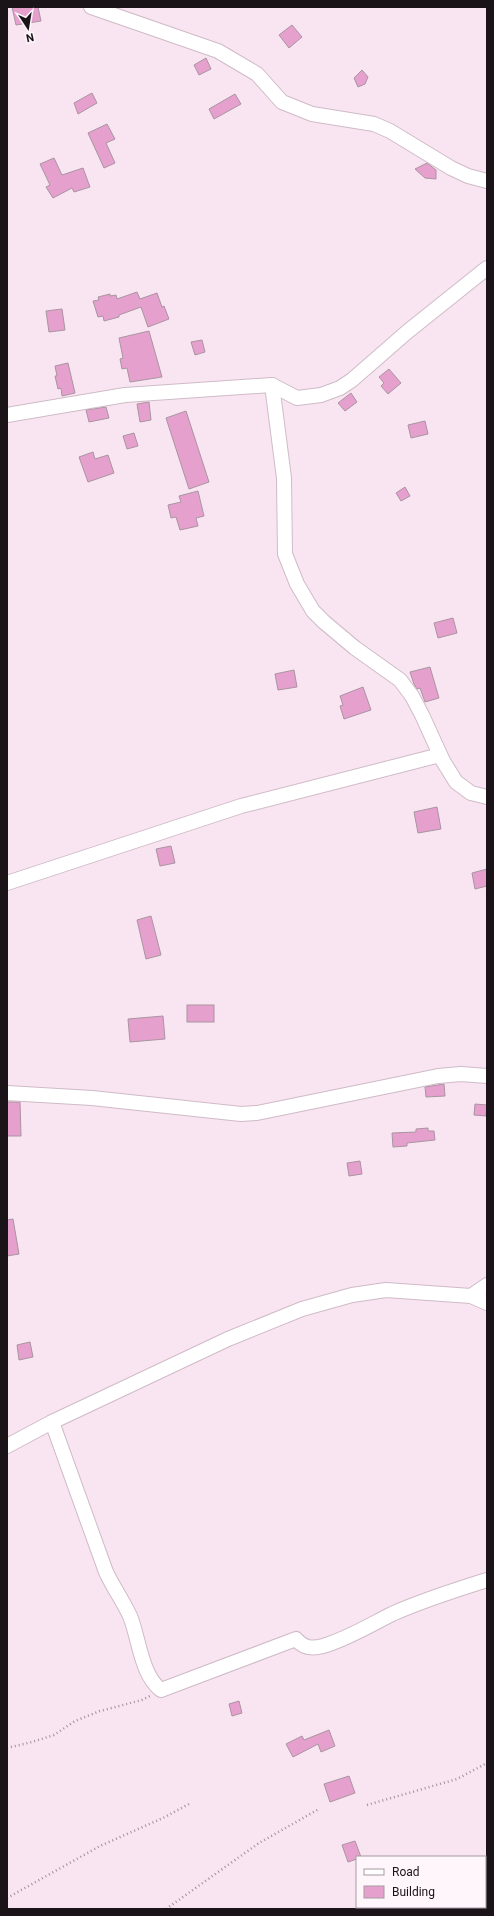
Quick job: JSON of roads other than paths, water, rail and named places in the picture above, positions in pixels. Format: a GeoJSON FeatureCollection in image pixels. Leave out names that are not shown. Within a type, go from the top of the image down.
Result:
{"type":"FeatureCollection","features":[{"type":"Feature","properties":{"kind":"street"},"geometry":{"type":"LineString","coordinates":[[91,7],[218,51],[257,74],[282,102],[312,114],[374,124],[390,131],[451,168],[468,176],[487,182]]}},
{"type":"Feature","properties":{"kind":"street"},"geometry":{"type":"LineString","coordinates":[[7,415],[125,395],[272,385],[297,398],[321,395],[340,388],[352,380],[407,332],[487,268]]}},
{"type":"Feature","properties":{"kind":"street"},"geometry":{"type":"LineString","coordinates":[[272,385],[284,478],[285,554],[297,584],[313,611],[324,622],[355,648],[400,680],[412,696],[440,755],[456,782],[471,793],[487,797]]}},
{"type":"Feature","properties":{"kind":"street"},"geometry":{"type":"LineString","coordinates":[[7,883],[241,806],[440,755]]}},
{"type":"Feature","properties":{"kind":"street"},"geometry":{"type":"LineString","coordinates":[[7,1093],[92,1098],[241,1114],[257,1113],[438,1076],[461,1074],[487,1076]]}},
{"type":"Feature","properties":{"kind":"street"},"geometry":{"type":"LineString","coordinates":[[471,1296],[487,1285]]}},
{"type":"Feature","properties":{"kind":"street"},"geometry":{"type":"LineString","coordinates":[[7,1446],[52,1422],[228,1339],[302,1309],[352,1295],[386,1290],[471,1296],[487,1303]]}},
{"type":"Feature","properties":{"kind":"street"},"geometry":{"type":"LineString","coordinates":[[52,1422],[106,1572],[126,1607],[134,1627],[148,1675],[160,1690],[296,1639],[306,1648],[322,1646],[404,1609],[458,1588],[487,1580]]}}]}
